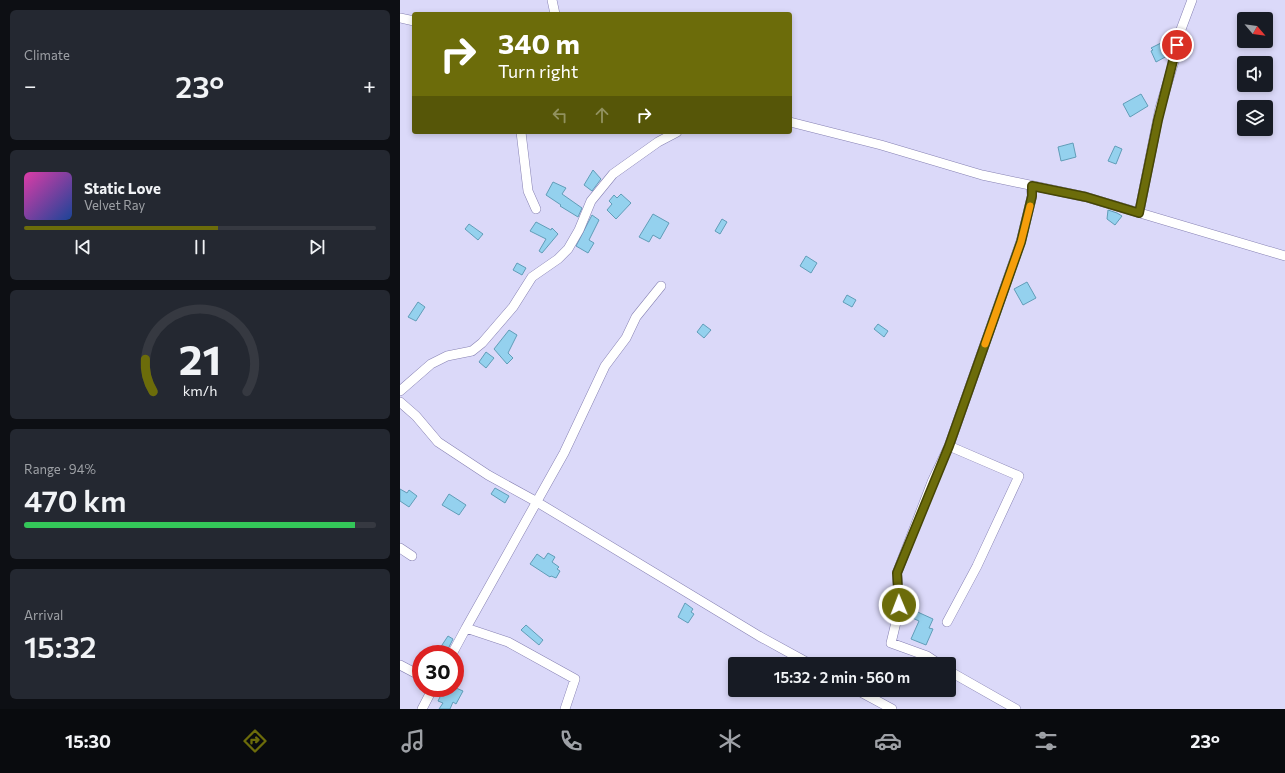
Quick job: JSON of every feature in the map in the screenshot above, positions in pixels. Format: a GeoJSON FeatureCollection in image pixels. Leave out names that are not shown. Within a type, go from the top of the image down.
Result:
{"type":"FeatureCollection","features":[{"type":"Feature","properties":{"kind":"street"},"geometry":{"type":"LineString","coordinates":[[552,0],[555,12]]}},
{"type":"Feature","properties":{"kind":"street"},"geometry":{"type":"LineString","coordinates":[[1139,213],[1160,108],[1175,58],[1180,32],[1192,0]]}},
{"type":"Feature","properties":{"kind":"street"},"geometry":{"type":"LineString","coordinates":[[400,18],[412,21]]}},
{"type":"Feature","properties":{"kind":"street"},"geometry":{"type":"LineString","coordinates":[[792,123],[881,145],[982,175],[1086,197],[1285,256]]}},
{"type":"Feature","properties":{"kind":"street"},"geometry":{"type":"LineString","coordinates":[[521,134],[528,191],[536,209]]}},
{"type":"Feature","properties":{"kind":"street"},"geometry":{"type":"LineString","coordinates":[[400,391],[432,364],[447,356],[472,351],[482,343],[510,311],[532,277],[558,259],[568,249],[579,230],[591,201],[613,174],[658,142],[673,134]]}},
{"type":"Feature","properties":{"kind":"street"},"geometry":{"type":"LineString","coordinates":[[928,657],[891,643],[898,614],[899,597],[897,573],[949,446],[1021,242],[1032,196],[1032,186]]}},
{"type":"Feature","properties":{"kind":"street"},"geometry":{"type":"LineString","coordinates":[[457,645],[537,502],[589,403],[605,366],[626,338],[636,317],[661,286]]}},
{"type":"Feature","properties":{"kind":"street"},"geometry":{"type":"LineString","coordinates":[[400,402],[416,416],[438,442],[488,475],[537,502],[759,636],[797,657]]}},
{"type":"Feature","properties":{"kind":"street"},"geometry":{"type":"LineString","coordinates":[[947,622],[977,566],[1019,476],[949,446]]}},
{"type":"Feature","properties":{"kind":"street"},"geometry":{"type":"LineString","coordinates":[[400,548],[412,556]]}},
{"type":"Feature","properties":{"kind":"street"},"geometry":{"type":"LineString","coordinates":[[466,628],[508,642],[575,679],[565,709]]}},
{"type":"Feature","properties":{"kind":"street"},"geometry":{"type":"LineString","coordinates":[[400,665],[412,671]]}},
{"type":"Feature","properties":{"kind":"street"},"geometry":{"type":"LineString","coordinates":[[956,675],[1016,709]]}},
{"type":"Feature","properties":{"kind":"street"},"geometry":{"type":"LineString","coordinates":[[422,709],[428,697]]}},
{"type":"Feature","properties":{"kind":"street"},"geometry":{"type":"LineString","coordinates":[[870,697],[892,709]]}},
{"type":"Feature","properties":{"kind":"building"},"geometry":{"type":"Polygon","coordinates":[[[1165,41],[1170,51],[1169,55],[1156,62],[1151,51],[1153,50],[1151,48],[1165,41]]]}},
{"type":"Feature","properties":{"kind":"building"},"geometry":{"type":"Polygon","coordinates":[[[1141,94],[1148,106],[1130,117],[1123,104],[1141,94]]]}},
{"type":"Feature","properties":{"kind":"building"},"geometry":{"type":"Polygon","coordinates":[[[1073,143],[1076,157],[1061,161],[1058,147],[1073,143]]]}},
{"type":"Feature","properties":{"kind":"building"},"geometry":{"type":"Polygon","coordinates":[[[1115,146],[1122,149],[1116,164],[1108,161],[1115,146]]]}},
{"type":"Feature","properties":{"kind":"building"},"geometry":{"type":"Polygon","coordinates":[[[593,170],[601,179],[592,191],[584,185],[593,170]]]}},
{"type":"Feature","properties":{"kind":"building"},"geometry":{"type":"Polygon","coordinates":[[[553,182],[566,188],[562,194],[582,208],[578,217],[546,195],[553,182]]]}},
{"type":"Feature","properties":{"kind":"building"},"geometry":{"type":"Polygon","coordinates":[[[621,194],[631,203],[616,219],[607,210],[612,204],[609,201],[614,195],[617,198],[621,194]]]}},
{"type":"Feature","properties":{"kind":"building"},"geometry":{"type":"Polygon","coordinates":[[[1108,210],[1122,216],[1115,225],[1107,219],[1108,210]]]}},
{"type":"Feature","properties":{"kind":"building"},"geometry":{"type":"Polygon","coordinates":[[[653,214],[669,223],[660,239],[653,235],[649,242],[639,237],[653,214]]]}},
{"type":"Feature","properties":{"kind":"building"},"geometry":{"type":"Polygon","coordinates":[[[592,215],[599,220],[589,240],[594,243],[588,253],[576,246],[592,215]]]}},
{"type":"Feature","properties":{"kind":"building"},"geometry":{"type":"Polygon","coordinates":[[[722,219],[727,222],[720,234],[715,231],[722,219]]]}},
{"type":"Feature","properties":{"kind":"building"},"geometry":{"type":"Polygon","coordinates":[[[536,222],[551,230],[552,228],[558,234],[542,253],[539,251],[546,239],[530,231],[536,222]]]}},
{"type":"Feature","properties":{"kind":"building"},"geometry":{"type":"Polygon","coordinates":[[[469,224],[483,234],[478,240],[465,229],[469,224]]]}},
{"type":"Feature","properties":{"kind":"building"},"geometry":{"type":"Polygon","coordinates":[[[806,256],[817,263],[811,273],[800,266],[806,256]]]}},
{"type":"Feature","properties":{"kind":"building"},"geometry":{"type":"Polygon","coordinates":[[[517,263],[526,268],[522,275],[513,270],[517,263]]]}},
{"type":"Feature","properties":{"kind":"building"},"geometry":{"type":"Polygon","coordinates":[[[1027,282],[1036,298],[1023,305],[1014,289],[1027,282]]]}},
{"type":"Feature","properties":{"kind":"building"},"geometry":{"type":"Polygon","coordinates":[[[847,295],[856,300],[852,307],[843,302],[847,295]]]}},
{"type":"Feature","properties":{"kind":"building"},"geometry":{"type":"Polygon","coordinates":[[[418,302],[425,307],[416,321],[408,317],[418,302]]]}},
{"type":"Feature","properties":{"kind":"building"},"geometry":{"type":"Polygon","coordinates":[[[703,324],[711,330],[704,338],[697,332],[703,324]]]}},
{"type":"Feature","properties":{"kind":"building"},"geometry":{"type":"Polygon","coordinates":[[[878,324],[888,331],[884,337],[874,329],[878,324]]]}},
{"type":"Feature","properties":{"kind":"building"},"geometry":{"type":"Polygon","coordinates":[[[509,330],[517,335],[508,353],[513,358],[507,364],[494,349],[509,330]]]}},
{"type":"Feature","properties":{"kind":"building"},"geometry":{"type":"Polygon","coordinates":[[[486,352],[494,358],[486,368],[479,362],[486,352]]]}},
{"type":"Feature","properties":{"kind":"building"},"geometry":{"type":"Polygon","coordinates":[[[495,488],[509,496],[505,503],[491,494],[495,488]]]}},
{"type":"Feature","properties":{"kind":"building"},"geometry":{"type":"Polygon","coordinates":[[[400,489],[407,493],[409,490],[417,496],[409,507],[400,501],[400,489]]]}},
{"type":"Feature","properties":{"kind":"building"},"geometry":{"type":"Polygon","coordinates":[[[449,494],[466,505],[459,515],[442,505],[449,494]]]}},
{"type":"Feature","properties":{"kind":"building"},"geometry":{"type":"Polygon","coordinates":[[[548,553],[555,557],[552,562],[559,567],[557,569],[560,571],[556,578],[550,577],[530,564],[537,554],[544,559],[548,553]]]}},
{"type":"Feature","properties":{"kind":"building"},"geometry":{"type":"Polygon","coordinates":[[[685,603],[693,609],[691,612],[694,614],[688,623],[678,617],[685,603]]]}},
{"type":"Feature","properties":{"kind":"building"},"geometry":{"type":"Polygon","coordinates":[[[911,609],[933,619],[929,628],[933,629],[926,645],[911,639],[919,621],[908,616],[911,609]]]}},
{"type":"Feature","properties":{"kind":"building"},"geometry":{"type":"Polygon","coordinates":[[[526,625],[543,640],[539,645],[521,630],[526,625]]]}},
{"type":"Feature","properties":{"kind":"building"},"geometry":{"type":"Polygon","coordinates":[[[448,636],[453,639],[450,645],[442,645],[448,636]]]}},
{"type":"Feature","properties":{"kind":"building"},"geometry":{"type":"Polygon","coordinates":[[[440,697],[460,697],[456,704],[453,702],[450,709],[439,709],[443,703],[438,701],[440,697]]]}},
{"type":"Feature","properties":{"kind":"slow traffic"},"geometry":{"type":"LineString","coordinates":[[985,344],[1021,242],[1030,206]]}},
{"type":"Feature","properties":{"kind":"route"},"geometry":{"type":"LineString","coordinates":[[899,605],[897,573],[932,482],[949,446],[1021,242],[1032,196],[1032,186],[1086,197],[1139,213],[1160,108],[1175,58],[1177,45]]}}]}
